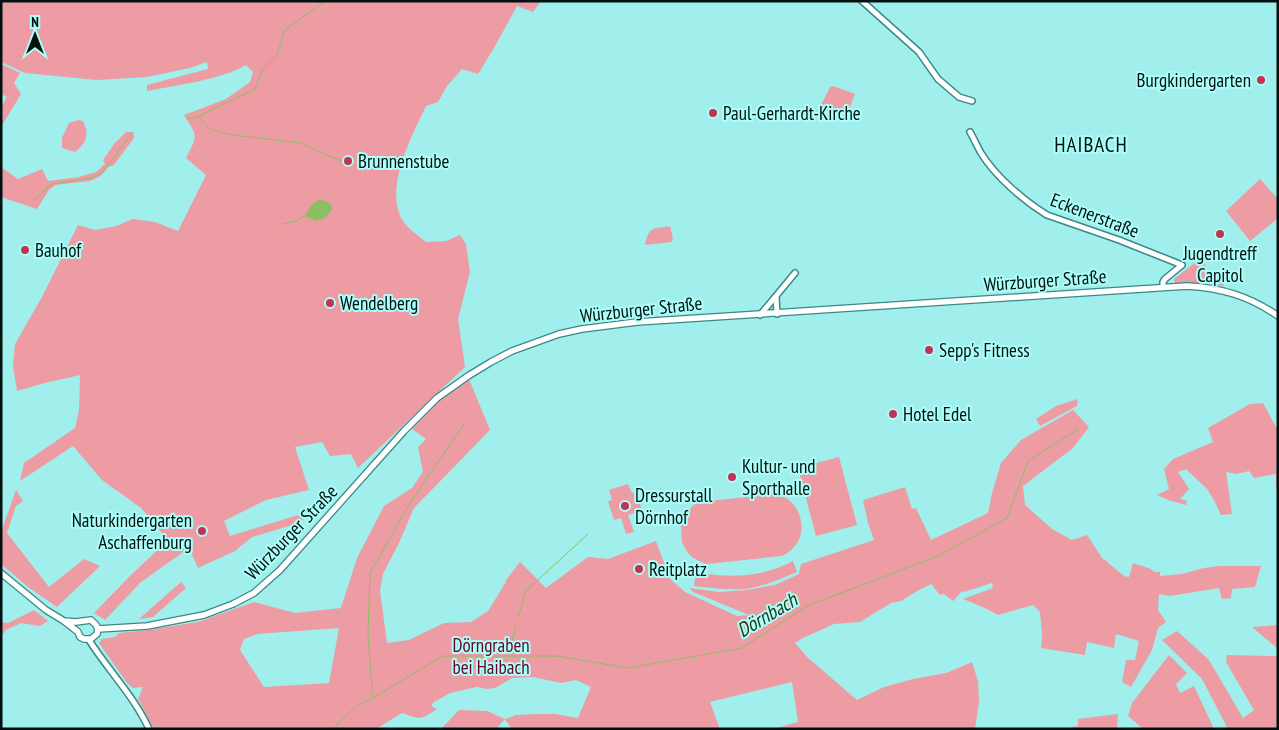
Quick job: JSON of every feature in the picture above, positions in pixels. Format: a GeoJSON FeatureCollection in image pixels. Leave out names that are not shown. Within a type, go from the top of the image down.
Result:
{"type":"FeatureCollection","features":[{"type":"Feature","properties":{"kind":"main road","name":"Würzburger Straße"},"geometry":{"type":"LineString","coordinates":[[98,630],[147,626],[204,616],[254,593],[280,570],[404,431],[437,398],[491,362],[512,351],[559,334],[637,322],[1194,286],[1223,290],[1246,298],[1278,316]]}},
{"type":"Feature","properties":{"kind":"main road"},"geometry":{"type":"LineString","coordinates":[[1,573],[46,610],[78,632],[82,638],[91,639],[98,630],[91,620],[82,622],[64,621]]}},
{"type":"Feature","properties":{"kind":"main road"},"geometry":{"type":"LineString","coordinates":[[78,632],[79,625],[82,622]]}},
{"type":"Feature","properties":{"kind":"street"},"geometry":{"type":"LineString","coordinates":[[862,1],[919,52],[938,79],[959,97],[972,101]]}},
{"type":"Feature","properties":{"kind":"street","name":"Eckenerstraße"},"geometry":{"type":"LineString","coordinates":[[970,132],[982,154],[1000,177],[1042,212],[1182,265],[1165,279],[1163,287]]}},
{"type":"Feature","properties":{"kind":"street"},"geometry":{"type":"LineString","coordinates":[[760,315],[795,273]]}},
{"type":"Feature","properties":{"kind":"street"},"geometry":{"type":"LineString","coordinates":[[776,296],[777,314]]}},
{"type":"Feature","properties":{"kind":"street"},"geometry":{"type":"LineString","coordinates":[[1270,311],[1278,309]]}},
{"type":"Feature","properties":{"kind":"street"},"geometry":{"type":"LineString","coordinates":[[91,639],[94,648],[141,712],[148,729]]}},
{"type":"Feature","properties":{"kind":"green space"},"geometry":{"type":"Polygon","coordinates":[[[1,1],[541,1],[533,12],[517,6],[478,74],[462,69],[447,86],[438,102],[426,106],[407,147],[398,178],[396,194],[398,208],[403,221],[408,227],[426,242],[446,241],[460,235],[466,244],[470,272],[458,319],[465,367],[358,468],[351,454],[330,456],[322,442],[295,447],[309,490],[266,500],[224,521],[230,536],[295,516],[315,512],[295,524],[252,537],[235,551],[198,568],[189,548],[141,582],[105,620],[94,613],[168,540],[141,508],[102,480],[73,446],[20,481],[24,463],[75,428],[79,410],[80,375],[17,391],[13,366],[15,344],[42,297],[78,225],[95,230],[116,226],[133,219],[155,222],[178,231],[206,175],[186,158],[195,136],[184,115],[226,99],[250,82],[253,72],[246,65],[224,75],[147,91],[147,85],[208,69],[207,62],[190,68],[147,77],[97,80],[25,73],[1,62],[1,1]]]}},
{"type":"Feature","properties":{"kind":"green space"},"geometry":{"type":"Polygon","coordinates":[[[1,64],[20,73],[14,83],[21,94],[1,127],[1,107],[7,97],[1,94],[1,64]]]}},
{"type":"Feature","properties":{"kind":"green space"},"geometry":{"type":"Polygon","coordinates":[[[833,86],[855,94],[847,114],[820,107],[830,87],[833,86]]]}},
{"type":"Feature","properties":{"kind":"green space"},"geometry":{"type":"Polygon","coordinates":[[[78,120],[83,121],[85,126],[86,138],[84,142],[75,152],[62,148],[62,138],[69,123],[78,120]]]}},
{"type":"Feature","properties":{"kind":"green space"},"geometry":{"type":"Polygon","coordinates":[[[126,132],[133,132],[134,138],[114,165],[108,167],[101,176],[90,181],[55,185],[49,190],[37,209],[1,197],[1,167],[18,179],[42,169],[48,181],[79,177],[96,172],[105,164],[103,160],[114,144],[126,132]]]}},
{"type":"Feature","properties":{"kind":"green space"},"geometry":{"type":"Polygon","coordinates":[[[1260,179],[1278,199],[1278,218],[1250,241],[1226,211],[1260,179]]]}},
{"type":"Feature","properties":{"kind":"green space"},"geometry":{"type":"Polygon","coordinates":[[[670,226],[673,238],[671,242],[645,245],[650,231],[670,226]]]}},
{"type":"Feature","properties":{"kind":"green space"},"geometry":{"type":"Polygon","coordinates":[[[1203,258],[1210,274],[1224,286],[1176,283],[1174,281],[1174,279],[1203,258]]]}},
{"type":"Feature","properties":{"kind":"green space","name":"Dörngraben bei Haibach"},"geometry":{"type":"Polygon","coordinates":[[[469,379],[490,430],[414,508],[383,574],[380,591],[387,643],[409,640],[444,623],[471,622],[488,611],[506,580],[520,562],[546,588],[588,557],[608,559],[656,541],[670,579],[685,592],[737,616],[749,615],[693,592],[689,588],[719,592],[775,585],[799,574],[801,564],[874,540],[863,500],[905,487],[912,509],[916,508],[931,540],[988,513],[1001,463],[1021,440],[1073,410],[1089,427],[1073,448],[1023,486],[1025,505],[1052,529],[1072,540],[1087,535],[1102,558],[1107,560],[1124,576],[1129,577],[1133,563],[1151,569],[1154,572],[1160,572],[1160,576],[1182,574],[1219,566],[1261,566],[1255,587],[1232,589],[1231,598],[1222,599],[1219,588],[1170,596],[1159,594],[1158,610],[1166,622],[1158,628],[1152,650],[1131,687],[1122,682],[1126,660],[1135,660],[1139,641],[1116,634],[1114,648],[1087,642],[1085,655],[1041,648],[1040,612],[1033,605],[998,615],[963,599],[993,588],[992,583],[962,591],[953,601],[944,594],[940,595],[931,584],[901,601],[891,603],[860,622],[834,624],[795,643],[807,657],[857,700],[884,687],[946,673],[972,662],[978,681],[979,702],[975,729],[773,729],[798,722],[792,682],[710,702],[720,729],[512,729],[505,719],[516,715],[555,714],[578,718],[591,687],[576,680],[561,683],[533,677],[512,678],[494,688],[477,687],[450,693],[434,702],[431,706],[437,709],[427,715],[417,718],[402,713],[376,729],[154,729],[138,699],[143,687],[133,688],[127,683],[99,643],[102,639],[115,637],[119,633],[198,622],[254,602],[295,613],[341,608],[357,558],[384,506],[412,488],[423,472],[418,447],[426,439],[412,429],[440,400],[469,379]],[[339,628],[257,634],[244,639],[240,650],[264,687],[329,683],[339,628]]]}},
{"type":"Feature","properties":{"kind":"green space"},"geometry":{"type":"Polygon","coordinates":[[[1078,399],[1077,406],[1040,426],[1036,419],[1056,406],[1078,399]]]}},
{"type":"Feature","properties":{"kind":"green space"},"geometry":{"type":"Polygon","coordinates":[[[1263,403],[1278,431],[1278,492],[1276,488],[1276,474],[1254,478],[1249,471],[1237,474],[1226,472],[1232,514],[1221,515],[1207,489],[1186,469],[1178,472],[1189,489],[1180,499],[1187,501],[1186,505],[1157,495],[1169,489],[1164,469],[1173,459],[1213,442],[1208,428],[1250,404],[1263,403]]]}},
{"type":"Feature","properties":{"kind":"green space"},"geometry":{"type":"Polygon","coordinates":[[[839,457],[857,525],[816,536],[798,468],[839,457]]]}},
{"type":"Feature","properties":{"kind":"green space","name":"Dressurstall Dörnhof"},"geometry":{"type":"Polygon","coordinates":[[[628,484],[632,493],[636,492],[642,510],[628,515],[634,532],[626,534],[621,518],[614,520],[608,501],[612,500],[609,490],[628,484]]]}},
{"type":"Feature","properties":{"kind":"green space"},"geometry":{"type":"Polygon","coordinates":[[[16,490],[23,501],[16,506],[7,533],[49,587],[84,559],[100,566],[57,607],[28,587],[1,564],[1,532],[16,490]]]}},
{"type":"Feature","properties":{"kind":"green space"},"geometry":{"type":"Polygon","coordinates":[[[775,494],[791,502],[800,519],[800,537],[794,547],[786,554],[706,564],[693,558],[687,552],[682,542],[681,525],[688,510],[698,502],[775,494]]]}},
{"type":"Feature","properties":{"kind":"green space"},"geometry":{"type":"Polygon","coordinates":[[[793,561],[797,572],[758,586],[732,589],[694,586],[696,573],[743,575],[762,573],[793,561]]]}},
{"type":"Feature","properties":{"kind":"green space"},"geometry":{"type":"Polygon","coordinates":[[[181,582],[186,588],[153,617],[139,619],[181,582]]]}},
{"type":"Feature","properties":{"kind":"green space"},"geometry":{"type":"Polygon","coordinates":[[[34,610],[48,621],[40,626],[21,623],[6,630],[3,634],[1,633],[1,622],[8,623],[34,610]]]}},
{"type":"Feature","properties":{"kind":"green space"},"geometry":{"type":"Polygon","coordinates":[[[1278,625],[1278,649],[1252,627],[1278,625]]]}},
{"type":"Feature","properties":{"kind":"green space"},"geometry":{"type":"Polygon","coordinates":[[[1177,631],[1209,660],[1243,718],[1254,710],[1226,662],[1227,655],[1278,656],[1278,729],[1228,729],[1202,679],[1162,640],[1177,631]]]}},
{"type":"Feature","properties":{"kind":"green space"},"geometry":{"type":"Polygon","coordinates":[[[1169,655],[1187,673],[1176,684],[1180,693],[1194,686],[1214,729],[1143,729],[1128,716],[1132,703],[1169,655]]]}},
{"type":"Feature","properties":{"kind":"green space"},"geometry":{"type":"Polygon","coordinates":[[[459,710],[487,711],[505,719],[496,729],[441,729],[459,710]]]}},
{"type":"Feature","properties":{"kind":"green space"},"geometry":{"type":"Polygon","coordinates":[[[1118,714],[1117,729],[1071,729],[1078,726],[1078,719],[1118,714]]]}},
{"type":"Feature","properties":{"kind":"shaded area"},"geometry":{"type":"Polygon","coordinates":[[[320,199],[330,203],[332,209],[325,218],[315,221],[305,216],[311,205],[320,199]]]}},
{"type":"Feature","properties":{"kind":"waterway"},"geometry":{"type":"LineString","coordinates":[[188,119],[199,116],[255,89],[263,69],[277,55],[285,30],[325,1]]}},
{"type":"Feature","properties":{"kind":"waterway"},"geometry":{"type":"LineString","coordinates":[[199,117],[210,129],[233,135],[300,143],[339,160],[347,161]]}},
{"type":"Feature","properties":{"kind":"waterway"},"geometry":{"type":"LineString","coordinates":[[34,200],[52,184],[91,178],[103,172],[133,132]]}},
{"type":"Feature","properties":{"kind":"waterway"},"geometry":{"type":"LineString","coordinates":[[282,224],[294,222],[305,216]]}},
{"type":"Feature","properties":{"kind":"waterway"},"geometry":{"type":"LineString","coordinates":[[372,688],[368,635],[370,573],[408,506],[464,424]]}},
{"type":"Feature","properties":{"kind":"waterway","name":"Dörnbach"},"geometry":{"type":"LineString","coordinates":[[358,705],[443,656],[557,656],[628,668],[742,648],[807,606],[938,556],[1007,518],[1028,461],[1078,429]]}},
{"type":"Feature","properties":{"kind":"waterway"},"geometry":{"type":"LineString","coordinates":[[518,618],[526,591],[588,534]]}},
{"type":"Feature","properties":{"kind":"waterway"},"geometry":{"type":"LineString","coordinates":[[508,655],[516,626]]}},
{"type":"Feature","properties":{"kind":"waterway","name":"Dörnbach"},"geometry":{"type":"LineString","coordinates":[[372,691],[373,697]]}},
{"type":"Feature","properties":{"kind":"waterway","name":"Dörnbach"},"geometry":{"type":"LineString","coordinates":[[332,729],[355,707]]}},
{"type":"Feature","properties":{"kind":"place","name":"Burgkindergarten"},"geometry":{"type":"Point","coordinates":[1261,80]}},
{"type":"Feature","properties":{"kind":"place","name":"Paul-Gerhardt-Kirche"},"geometry":{"type":"Point","coordinates":[713,113]}},
{"type":"Feature","properties":{"kind":"place","name":"Brunnenstube"},"geometry":{"type":"Point","coordinates":[348,161]}},
{"type":"Feature","properties":{"kind":"place","name":"Jugendtreff Capitol"},"geometry":{"type":"Point","coordinates":[1220,234]}},
{"type":"Feature","properties":{"kind":"place","name":"Bauhof"},"geometry":{"type":"Point","coordinates":[25,250]}},
{"type":"Feature","properties":{"kind":"place","name":"Wendelberg"},"geometry":{"type":"Point","coordinates":[330,303]}},
{"type":"Feature","properties":{"kind":"place","name":"Sepp's Fitness"},"geometry":{"type":"Point","coordinates":[929,350]}},
{"type":"Feature","properties":{"kind":"place","name":"Hotel Edel"},"geometry":{"type":"Point","coordinates":[893,414]}},
{"type":"Feature","properties":{"kind":"place","name":"Kultur- und Sporthalle"},"geometry":{"type":"Point","coordinates":[732,477]}},
{"type":"Feature","properties":{"kind":"place","name":"Dressurstall Dörnhof"},"geometry":{"type":"Point","coordinates":[625,506]}},
{"type":"Feature","properties":{"kind":"place","name":"Naturkindergarten Aschaffenburg"},"geometry":{"type":"Point","coordinates":[202,531]}},
{"type":"Feature","properties":{"kind":"place","name":"Reitplatz"},"geometry":{"type":"Point","coordinates":[639,569]}},
{"type":"Feature","properties":{"kind":"district","name":"HAIBACH"},"geometry":{"type":"Point","coordinates":[1091,145]}}]}
